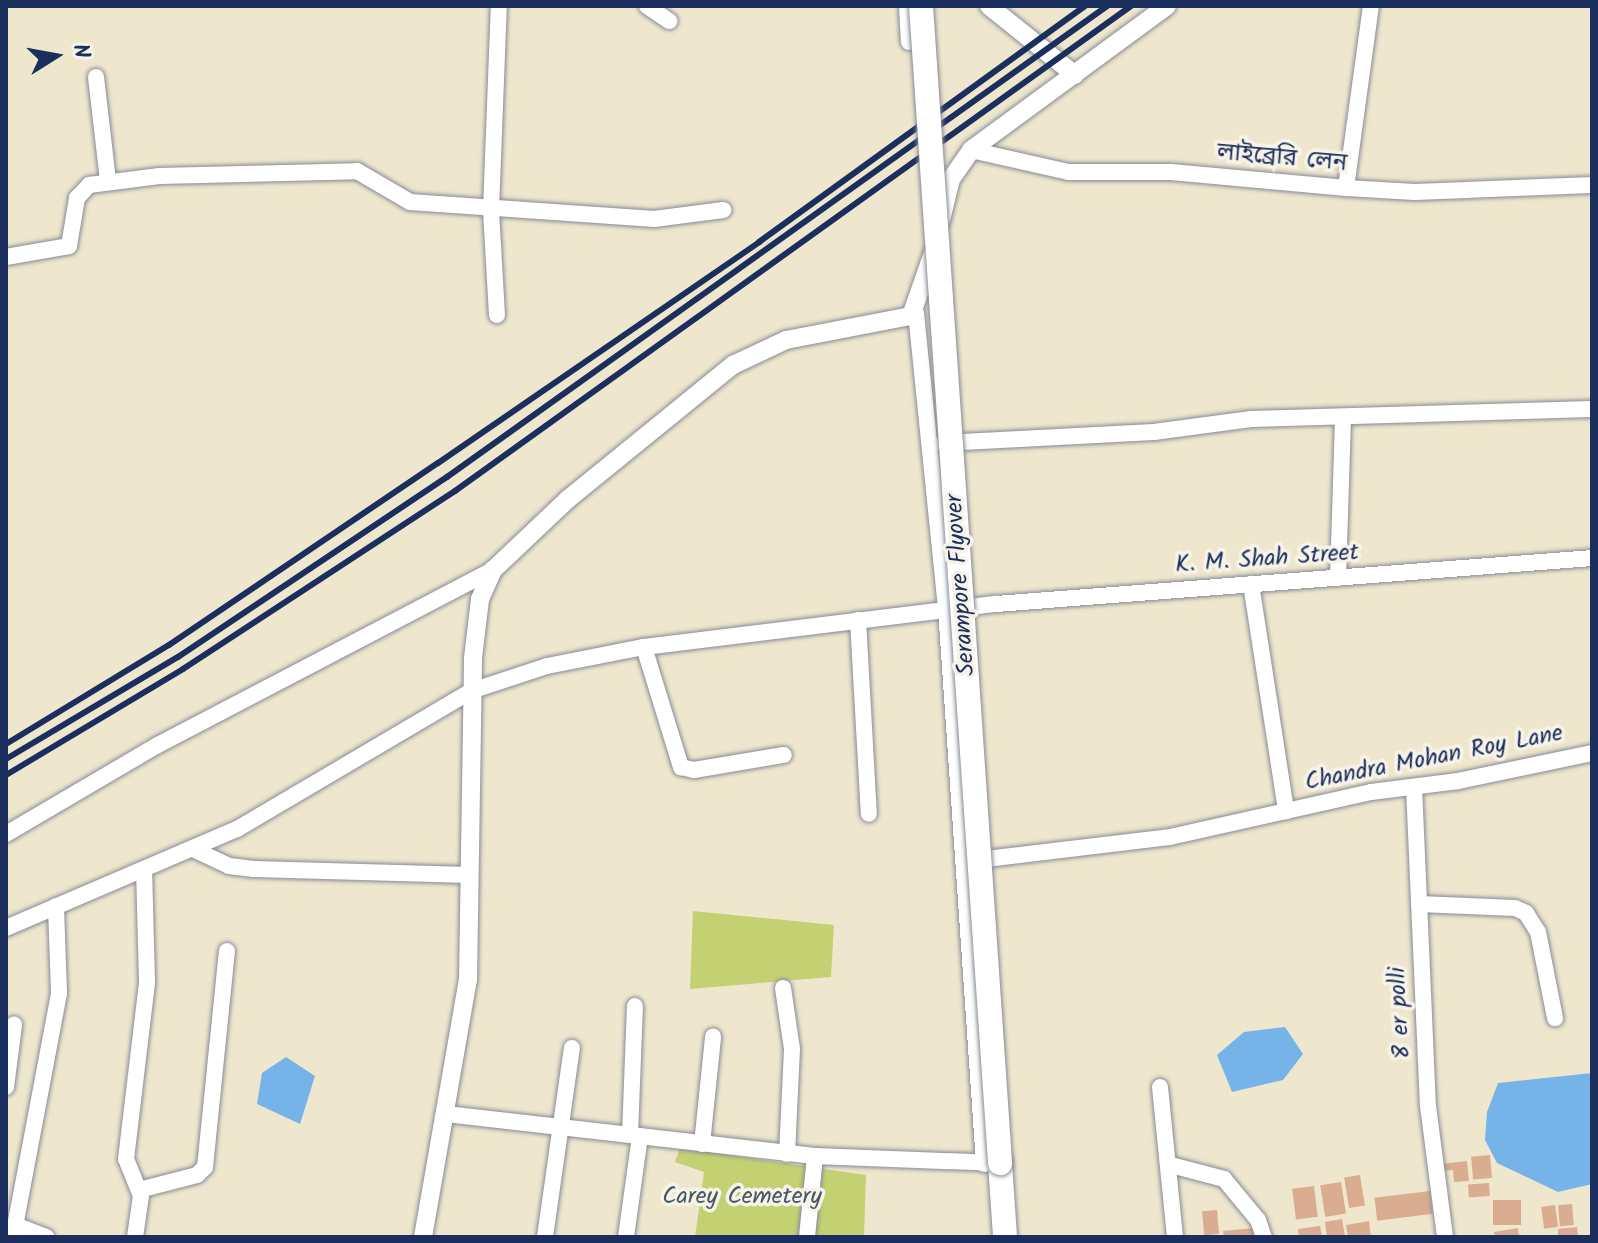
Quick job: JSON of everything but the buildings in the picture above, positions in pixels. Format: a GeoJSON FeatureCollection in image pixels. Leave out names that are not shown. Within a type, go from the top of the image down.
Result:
{"type":"FeatureCollection","features":[{"type":"Feature","properties":{"kind":"main road","name":"Serampore Flyover"},"geometry":{"type":"LineString","coordinates":[[921,6],[992,1163],[1005,1237]]}},
{"type":"Feature","properties":{"kind":"street"},"geometry":{"type":"LineString","coordinates":[[497,315],[491,210],[499,6]]}},
{"type":"Feature","properties":{"kind":"street"},"geometry":{"type":"LineString","coordinates":[[647,6],[669,21]]}},
{"type":"Feature","properties":{"kind":"street"},"geometry":{"type":"LineString","coordinates":[[907,6],[909,42]]}},
{"type":"Feature","properties":{"kind":"street"},"geometry":{"type":"LineString","coordinates":[[989,6],[1075,75]]}},
{"type":"Feature","properties":{"kind":"street"},"geometry":{"type":"LineString","coordinates":[[446,1114],[787,1154],[992,1163],[964,862],[946,609],[916,313],[951,179],[971,150],[1167,6]]}},
{"type":"Feature","properties":{"kind":"street"},"geometry":{"type":"LineString","coordinates":[[1346,188],[1371,6]]}},
{"type":"Feature","properties":{"kind":"street"},"geometry":{"type":"LineString","coordinates":[[96,77],[108,180]]}},
{"type":"Feature","properties":{"kind":"street","name":"লাইব্রেরি লেন"},"geometry":{"type":"LineString","coordinates":[[971,150],[1069,172],[1171,172],[1415,192],[1592,185]]}},
{"type":"Feature","properties":{"kind":"street"},"geometry":{"type":"LineString","coordinates":[[6,257],[69,246],[77,198],[89,185],[108,180],[361,172],[401,199],[491,210],[654,219],[723,210]]}},
{"type":"Feature","properties":{"kind":"street"},"geometry":{"type":"LineString","coordinates":[[6,834],[158,745],[493,570],[568,499],[733,365],[786,340],[889,324],[916,313]]}},
{"type":"Feature","properties":{"kind":"street"},"geometry":{"type":"LineString","coordinates":[[929,444],[1343,417],[1592,409]]}},
{"type":"Feature","properties":{"kind":"street"},"geometry":{"type":"LineString","coordinates":[[1338,578],[1343,417]]}},
{"type":"Feature","properties":{"kind":"street","name":"K. M. Shah Street"},"geometry":{"type":"LineString","coordinates":[[6,928],[257,819],[471,691],[537,669],[644,647],[946,609],[1592,558]]}},
{"type":"Feature","properties":{"kind":"street"},"geometry":{"type":"LineString","coordinates":[[423,1237],[468,980],[471,691],[480,599],[493,570]]}},
{"type":"Feature","properties":{"kind":"street","name":"Chandra Mohan Roy Lane"},"geometry":{"type":"LineString","coordinates":[[1251,584],[1286,811]]}},
{"type":"Feature","properties":{"kind":"street"},"geometry":{"type":"LineString","coordinates":[[858,620],[869,814]]}},
{"type":"Feature","properties":{"kind":"street"},"geometry":{"type":"LineString","coordinates":[[644,647],[681,767],[694,770],[784,755]]}},
{"type":"Feature","properties":{"kind":"street","name":"Chandra Mohan Roy Lane"},"geometry":{"type":"LineString","coordinates":[[964,862],[1170,837],[1286,811],[1592,753]]}},
{"type":"Feature","properties":{"kind":"street","name":"8 er polli"},"geometry":{"type":"LineString","coordinates":[[1414,787],[1428,1106],[1445,1237]]}},
{"type":"Feature","properties":{"kind":"street"},"geometry":{"type":"LineString","coordinates":[[193,849],[229,866],[254,869],[470,875]]}},
{"type":"Feature","properties":{"kind":"street"},"geometry":{"type":"LineString","coordinates":[[135,1237],[139,1190],[126,1159],[147,982],[144,870]]}},
{"type":"Feature","properties":{"kind":"street"},"geometry":{"type":"LineString","coordinates":[[1419,904],[1515,908],[1526,913],[1538,932],[1555,1018]]}},
{"type":"Feature","properties":{"kind":"street"},"geometry":{"type":"LineString","coordinates":[[47,1237],[14,1231],[15,1186],[59,993],[56,906]]}},
{"type":"Feature","properties":{"kind":"street"},"geometry":{"type":"LineString","coordinates":[[139,1190],[197,1175],[205,1167],[227,951]]}},
{"type":"Feature","properties":{"kind":"street"},"geometry":{"type":"LineString","coordinates":[[783,988],[792,1049],[787,1154]]}},
{"type":"Feature","properties":{"kind":"street"},"geometry":{"type":"LineString","coordinates":[[626,1237],[635,1136],[635,1006]]}},
{"type":"Feature","properties":{"kind":"street"},"geometry":{"type":"LineString","coordinates":[[6,1087],[14,1025]]}},
{"type":"Feature","properties":{"kind":"street"},"geometry":{"type":"LineString","coordinates":[[702,1144],[713,1037]]}},
{"type":"Feature","properties":{"kind":"street"},"geometry":{"type":"LineString","coordinates":[[545,1237],[572,1048]]}},
{"type":"Feature","properties":{"kind":"street"},"geometry":{"type":"LineString","coordinates":[[1160,1087],[1171,1165],[1175,1237]]}},
{"type":"Feature","properties":{"kind":"street"},"geometry":{"type":"LineString","coordinates":[[807,1237],[815,1156]]}},
{"type":"Feature","properties":{"kind":"street"},"geometry":{"type":"LineString","coordinates":[[1171,1165],[1224,1179],[1258,1220],[1264,1237]]}},
{"type":"Feature","properties":{"kind":"green space"},"geometry":{"type":"Polygon","coordinates":[[[693,911],[834,925],[831,977],[690,989],[693,911]]]}},
{"type":"Feature","properties":{"kind":"green space","name":"Carey Cemetery"},"geometry":{"type":"Polygon","coordinates":[[[680,1148],[866,1175],[864,1237],[695,1237],[704,1172],[675,1162],[680,1148]]]}},
{"type":"Feature","properties":{"kind":"water"},"geometry":{"type":"Polygon","coordinates":[[[1285,1027],[1303,1054],[1283,1080],[1232,1092],[1217,1055],[1244,1032],[1285,1027]]]}},
{"type":"Feature","properties":{"kind":"water"},"geometry":{"type":"Polygon","coordinates":[[[286,1057],[315,1076],[300,1124],[257,1104],[262,1073],[286,1057]]]}},
{"type":"Feature","properties":{"kind":"water"},"geometry":{"type":"Polygon","coordinates":[[[1592,1073],[1592,1184],[1558,1192],[1497,1163],[1485,1140],[1487,1112],[1498,1083],[1592,1073]]]}},
{"type":"Feature","properties":{"kind":"railway"},"geometry":{"type":"LineString","coordinates":[[6,744],[169,645],[438,463],[759,242],[1085,6]]}},
{"type":"Feature","properties":{"kind":"railway"},"geometry":{"type":"LineString","coordinates":[[6,759],[178,657],[447,477],[1107,6]]}},
{"type":"Feature","properties":{"kind":"railway"},"geometry":{"type":"LineString","coordinates":[[6,775],[183,669],[455,491],[1131,6]]}}]}
